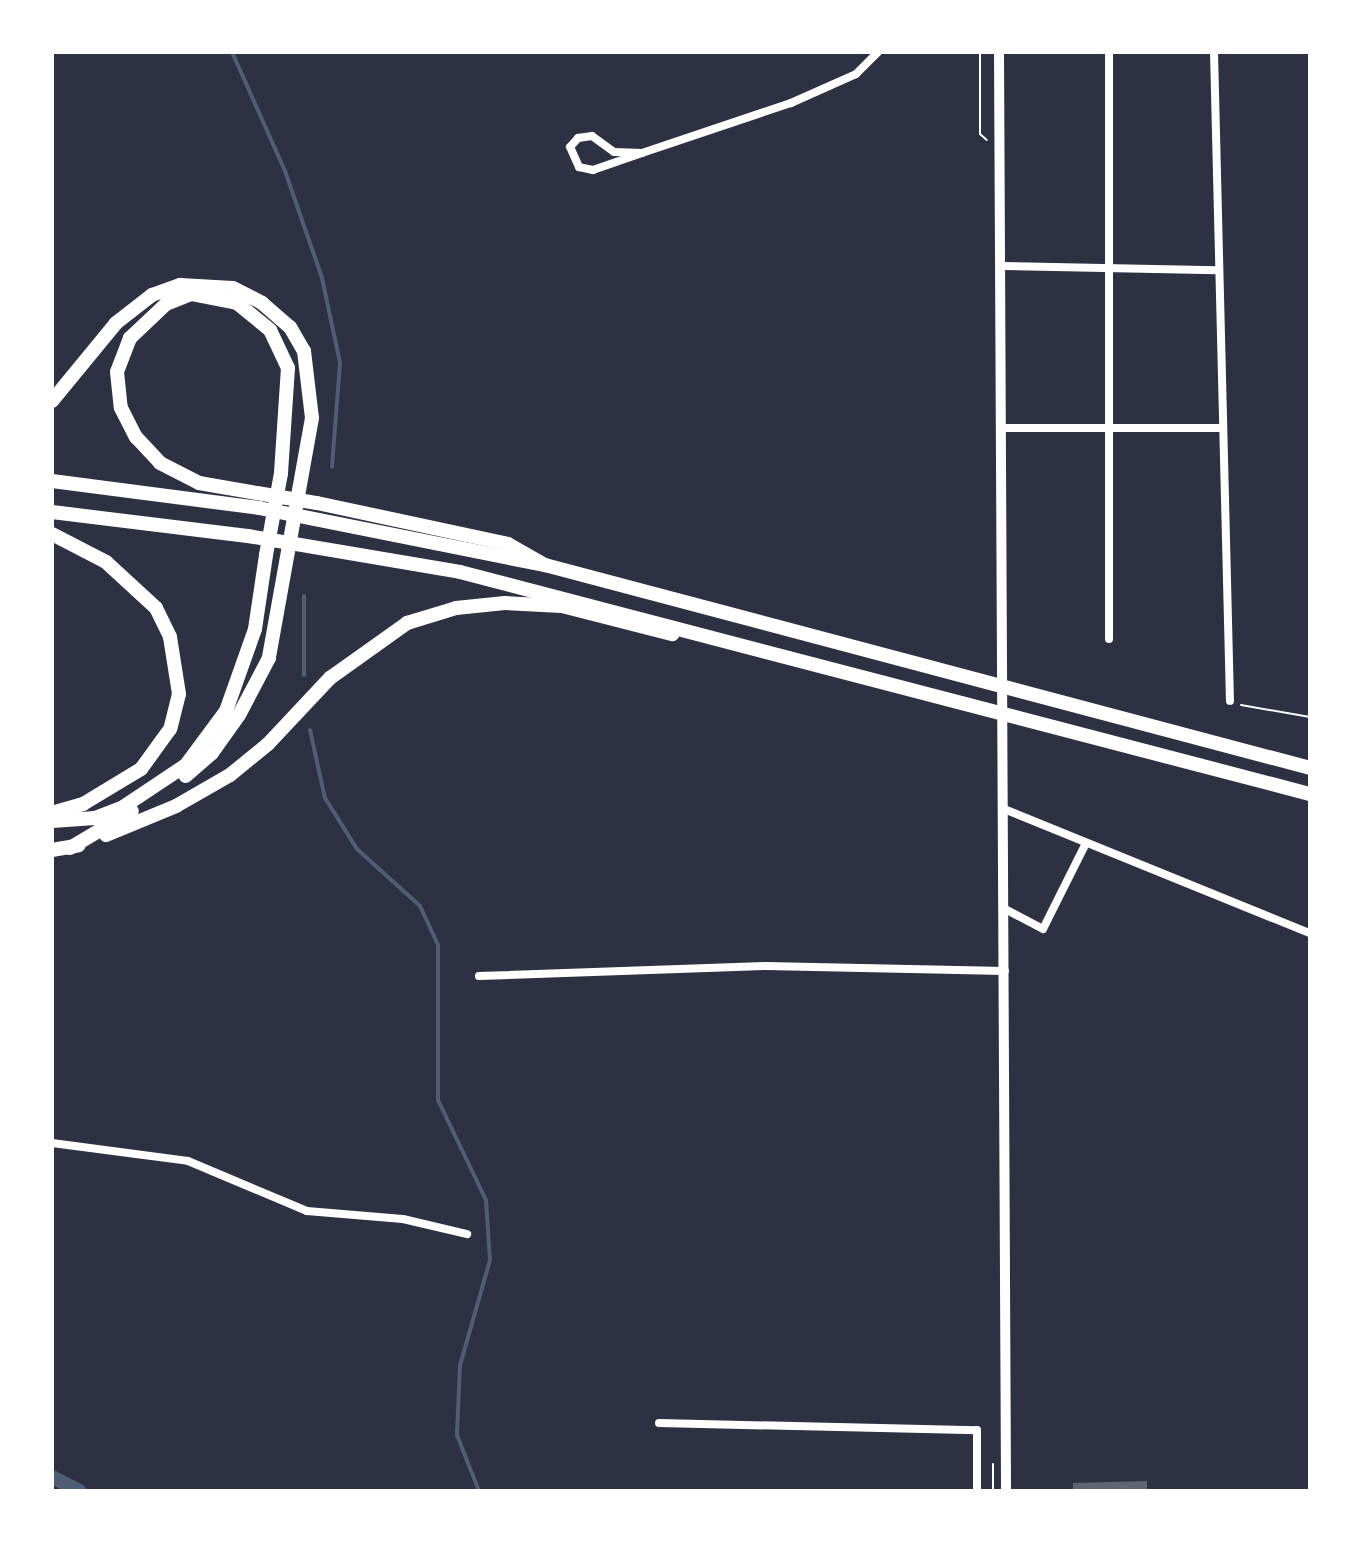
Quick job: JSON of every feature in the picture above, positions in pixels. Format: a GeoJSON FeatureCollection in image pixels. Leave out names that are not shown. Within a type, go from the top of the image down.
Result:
{"type":"FeatureCollection","features":[{"type":"Feature","properties":{"kind":"highway"},"geometry":{"type":"LineString","coordinates":[[52,401],[133,308],[152,295],[198,283],[233,288],[262,303],[290,327],[304,351],[312,390],[303,482],[269,658],[239,715],[212,753],[187,775],[70,848]]}},
{"type":"Feature","properties":{"kind":"highway"},"geometry":{"type":"LineString","coordinates":[[52,821],[95,818],[123,807],[186,765],[226,711],[255,629],[281,473],[288,368],[270,330],[253,313],[237,303],[191,294],[166,304],[130,338],[117,372],[121,408],[136,437],[160,463],[199,483],[258,500],[308,517],[545,565],[1310,768]]}},
{"type":"Feature","properties":{"kind":"highway"},"geometry":{"type":"LineString","coordinates":[[52,481],[317,503],[508,544],[545,565]]}},
{"type":"Feature","properties":{"kind":"highway"},"geometry":{"type":"LineString","coordinates":[[52,512],[304,544],[545,591],[1310,794]]}},
{"type":"Feature","properties":{"kind":"highway"},"geometry":{"type":"LineString","coordinates":[[52,534],[106,562],[156,608],[178,668],[179,694],[170,729],[141,769],[83,804],[52,813]]}},
{"type":"Feature","properties":{"kind":"highway"},"geometry":{"type":"LineString","coordinates":[[52,850],[70,848],[176,806],[230,775],[365,648],[407,623],[456,608],[562,606],[842,677],[867,675]]}},
{"type":"Feature","properties":{"kind":"street"},"geometry":{"type":"LineString","coordinates":[[642,153],[614,152],[588,135],[573,142],[570,152],[579,167],[593,170],[791,103],[856,74],[878,52]]}},
{"type":"Feature","properties":{"kind":"street"},"geometry":{"type":"LineString","coordinates":[[999,52],[1005,428],[1006,1491]]}},
{"type":"Feature","properties":{"kind":"street"},"geometry":{"type":"LineString","coordinates":[[1109,52],[1112,428],[1109,639]]}},
{"type":"Feature","properties":{"kind":"street"},"geometry":{"type":"LineString","coordinates":[[1214,52],[1230,701]]}},
{"type":"Feature","properties":{"kind":"street"},"geometry":{"type":"LineString","coordinates":[[1002,266],[1217,270]]}},
{"type":"Feature","properties":{"kind":"street"},"geometry":{"type":"LineString","coordinates":[[1005,428],[1222,428]]}},
{"type":"Feature","properties":{"kind":"street"},"geometry":{"type":"LineString","coordinates":[[1004,809],[1310,933]]}},
{"type":"Feature","properties":{"kind":"street"},"geometry":{"type":"LineString","coordinates":[[1005,909],[1043,929],[1086,843]]}},
{"type":"Feature","properties":{"kind":"street"},"geometry":{"type":"LineString","coordinates":[[479,976],[766,966],[1005,971]]}},
{"type":"Feature","properties":{"kind":"street"},"geometry":{"type":"LineString","coordinates":[[52,1143],[188,1161],[307,1211],[403,1219],[467,1234]]}},
{"type":"Feature","properties":{"kind":"street"},"geometry":{"type":"LineString","coordinates":[[659,1423],[977,1430],[977,1491]]}},
{"type":"Feature","properties":{"kind":"path"},"geometry":{"type":"LineString","coordinates":[[1230,701],[1310,717]]}},
{"type":"Feature","properties":{"kind":"building"},"geometry":{"type":"Polygon","coordinates":[[[1147,1481],[1147,1491],[1073,1491],[1073,1483],[1147,1481]]]}},
{"type":"Feature","properties":{"kind":"waterway"},"geometry":{"type":"LineString","coordinates":[[232,52],[285,171],[322,278],[340,363],[332,467]]}},
{"type":"Feature","properties":{"kind":"waterway"},"geometry":{"type":"LineString","coordinates":[[304,596],[304,675]]}},
{"type":"Feature","properties":{"kind":"waterway"},"geometry":{"type":"LineString","coordinates":[[310,730],[325,798],[357,849],[420,906],[438,945],[438,1100],[486,1200],[490,1260],[460,1365],[457,1435],[479,1491]]}},
{"type":"Feature","properties":{"kind":"waterway"},"geometry":{"type":"LineString","coordinates":[[52,1477],[80,1491]]}}]}
